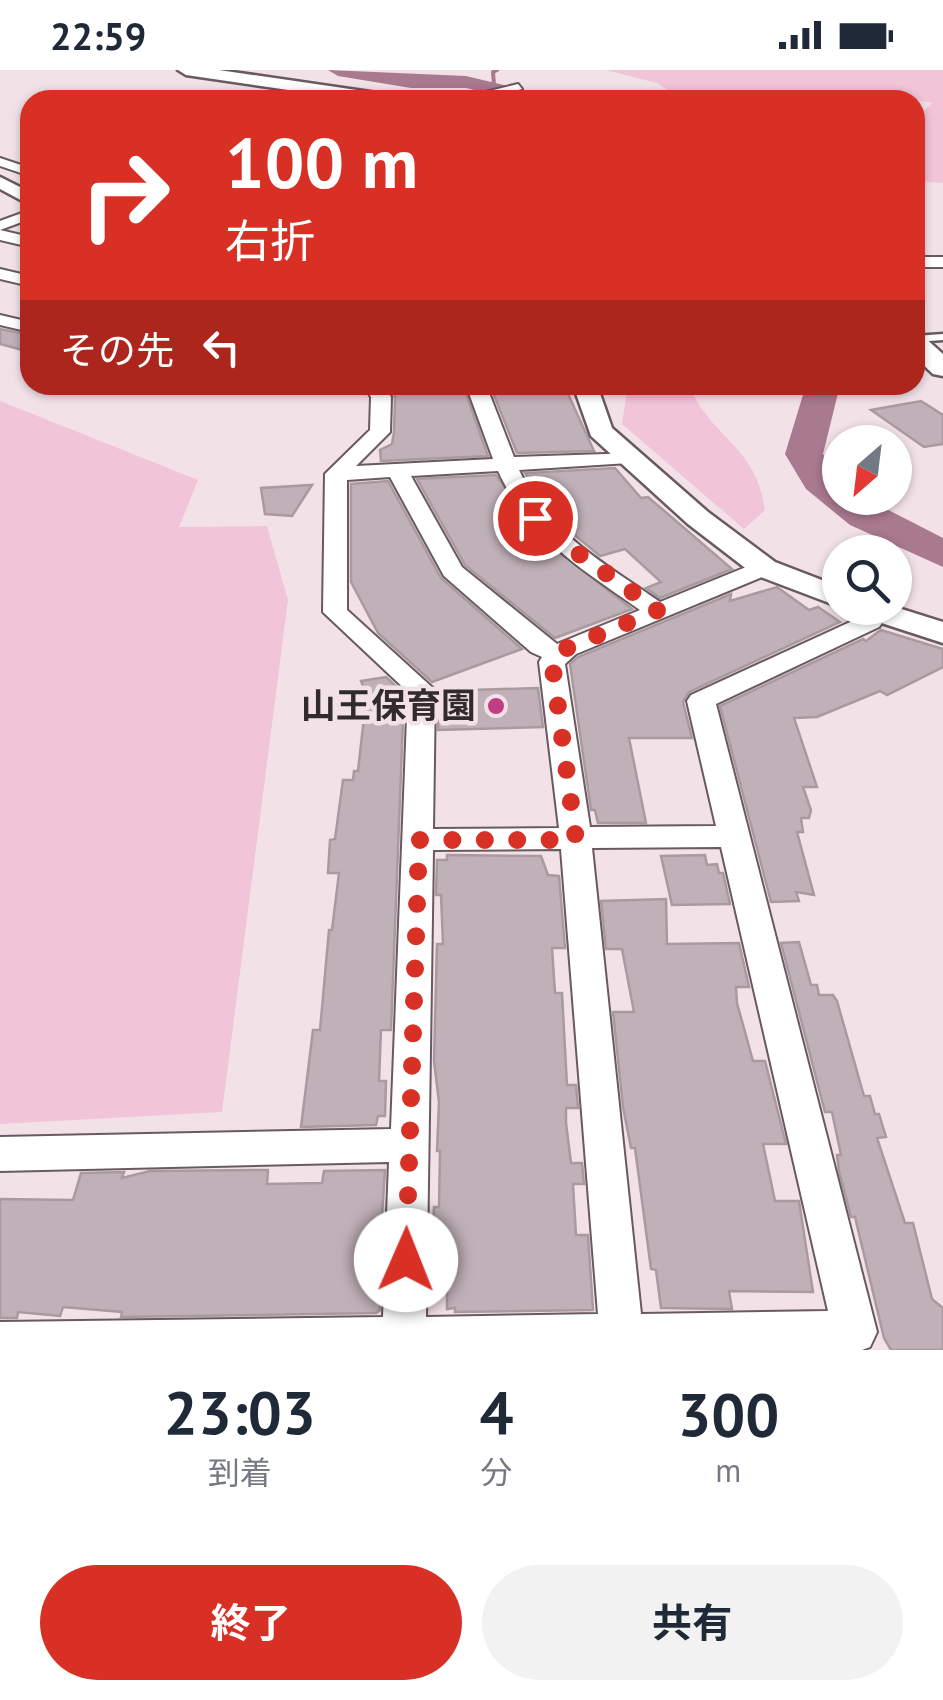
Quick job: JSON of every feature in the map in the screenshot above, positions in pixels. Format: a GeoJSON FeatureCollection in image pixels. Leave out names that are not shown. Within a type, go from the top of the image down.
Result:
{"type":"FeatureCollection","features":[{"type":"Feature","properties":{"kind":"main road"},"geometry":{"type":"LineString","coordinates":[[186,70],[295,90]]}},
{"type":"Feature","properties":{"kind":"main road"},"geometry":{"type":"LineString","coordinates":[[925,351],[943,368]]}},
{"type":"Feature","properties":{"kind":"street"},"geometry":{"type":"LineString","coordinates":[[380,395],[380,432],[336,474],[335,612],[422,690],[404,1338]]}},
{"type":"Feature","properties":{"kind":"street"},"geometry":{"type":"LineString","coordinates":[[479,395],[494,438],[535,518],[551,534],[658,610]]}},
{"type":"Feature","properties":{"kind":"street"},"geometry":{"type":"LineString","coordinates":[[588,395],[600,432],[698,518],[764,568],[822,591]]}},
{"type":"Feature","properties":{"kind":"street"},"geometry":{"type":"LineString","coordinates":[[336,474],[629,457]]}},
{"type":"Feature","properties":{"kind":"street"},"geometry":{"type":"LineString","coordinates":[[397,470],[452,571],[540,647],[559,654]]}},
{"type":"Feature","properties":{"kind":"street"},"geometry":{"type":"LineString","coordinates":[[621,1336],[576,840],[552,662],[559,654],[658,610],[764,568]]}},
{"type":"Feature","properties":{"kind":"street"},"geometry":{"type":"LineString","coordinates":[[912,623],[943,634]]}},
{"type":"Feature","properties":{"kind":"street"},"geometry":{"type":"LineString","coordinates":[[0,1342],[855,1332],[701,701],[864,625]]}},
{"type":"Feature","properties":{"kind":"street"},"geometry":{"type":"LineString","coordinates":[[419,840],[736,836]]}},
{"type":"Feature","properties":{"kind":"street"},"geometry":{"type":"LineString","coordinates":[[0,1154],[409,1144]]}},
{"type":"Feature","properties":{"kind":"shaded area"},"geometry":{"type":"Polygon","coordinates":[[[606,70],[943,70],[943,183],[925,182],[925,110],[932,103],[925,102],[925,90],[667,90],[657,83],[606,70]]]}},
{"type":"Feature","properties":{"kind":"shaded area"},"geometry":{"type":"Polygon","coordinates":[[[626,395],[694,395],[708,418],[743,455],[760,488],[765,510],[744,529],[622,424],[626,395]]]}},
{"type":"Feature","properties":{"kind":"shaded area"},"geometry":{"type":"Polygon","coordinates":[[[0,401],[198,480],[179,527],[267,526],[288,600],[222,1112],[0,1124],[0,401]]]}},
{"type":"Feature","properties":{"kind":"building"},"geometry":{"type":"Polygon","coordinates":[[[0,329],[20,333],[20,349],[0,344],[0,329]]]}},
{"type":"Feature","properties":{"kind":"building"},"geometry":{"type":"Polygon","coordinates":[[[467,395],[488,456],[381,461],[380,450],[392,444],[395,397],[467,395]]]}},
{"type":"Feature","properties":{"kind":"building"},"geometry":{"type":"Polygon","coordinates":[[[494,395],[569,395],[594,451],[517,453],[494,395]]]}},
{"type":"Feature","properties":{"kind":"building"},"geometry":{"type":"Polygon","coordinates":[[[921,401],[943,415],[943,444],[924,447],[912,439],[912,425],[892,425],[871,410],[921,401]]]}},
{"type":"Feature","properties":{"kind":"building"},"geometry":{"type":"Polygon","coordinates":[[[615,468],[641,498],[648,497],[732,569],[660,598],[646,588],[661,582],[625,549],[600,556],[565,527],[525,473],[615,468]]]}},
{"type":"Feature","properties":{"kind":"building"},"geometry":{"type":"Polygon","coordinates":[[[496,475],[539,536],[632,609],[555,638],[465,565],[417,479],[496,475]]]}},
{"type":"Feature","properties":{"kind":"building"},"geometry":{"type":"Polygon","coordinates":[[[388,481],[441,578],[522,649],[432,682],[378,633],[351,582],[351,484],[388,481]]]}},
{"type":"Feature","properties":{"kind":"building"},"geometry":{"type":"Polygon","coordinates":[[[312,485],[292,516],[265,514],[261,488],[312,485]]]}},
{"type":"Feature","properties":{"kind":"building"},"geometry":{"type":"Polygon","coordinates":[[[777,587],[809,610],[822,610],[822,625],[834,625],[689,692],[683,702],[692,738],[629,738],[646,823],[598,823],[595,810],[591,810],[570,664],[578,657],[731,594],[730,601],[777,587]]]}},
{"type":"Feature","properties":{"kind":"building"},"geometry":{"type":"Polygon","coordinates":[[[881,630],[943,649],[943,667],[887,695],[880,691],[817,717],[794,718],[817,787],[803,787],[811,810],[809,818],[801,818],[803,832],[797,832],[814,895],[796,892],[799,901],[771,902],[720,706],[863,639],[866,641],[881,630]]]}},
{"type":"Feature","properties":{"kind":"building"},"geometry":{"type":"Polygon","coordinates":[[[386,677],[404,694],[391,1030],[381,1030],[379,1081],[386,1081],[385,1116],[378,1116],[376,1125],[301,1127],[313,1030],[320,1030],[329,930],[339,873],[328,873],[330,840],[335,839],[343,780],[353,780],[354,771],[358,771],[365,708],[372,708],[361,681],[386,677]]]}},
{"type":"Feature","properties":{"kind":"building"},"geometry":{"type":"Polygon","coordinates":[[[538,688],[543,727],[438,730],[439,691],[538,688]]]}},
{"type":"Feature","properties":{"kind":"building"},"geometry":{"type":"Polygon","coordinates":[[[447,855],[541,856],[548,875],[559,876],[565,948],[552,948],[555,993],[562,993],[567,1085],[576,1085],[578,1108],[566,1108],[566,1123],[571,1163],[582,1163],[584,1184],[573,1184],[576,1235],[588,1235],[593,1310],[455,1312],[455,1308],[447,1309],[447,1267],[431,1263],[434,1207],[439,1207],[440,1151],[434,1061],[437,944],[443,944],[441,895],[436,895],[437,860],[447,860],[447,855]]]}},
{"type":"Feature","properties":{"kind":"building"},"geometry":{"type":"Polygon","coordinates":[[[705,855],[707,865],[717,864],[719,873],[723,873],[730,904],[672,905],[661,856],[705,855]]]}},
{"type":"Feature","properties":{"kind":"building"},"geometry":{"type":"Polygon","coordinates":[[[666,899],[667,944],[739,943],[749,987],[736,987],[737,1003],[753,1061],[765,1061],[786,1144],[763,1144],[775,1201],[799,1201],[813,1292],[729,1291],[732,1309],[661,1308],[656,1270],[651,1269],[635,1148],[631,1148],[623,1107],[613,1012],[634,1012],[622,949],[606,949],[601,901],[666,899]]]}},
{"type":"Feature","properties":{"kind":"building"},"geometry":{"type":"Polygon","coordinates":[[[799,942],[811,985],[817,985],[819,995],[833,995],[837,1001],[864,1096],[870,1096],[875,1114],[879,1114],[886,1137],[877,1138],[905,1223],[913,1223],[932,1299],[943,1308],[943,1350],[891,1350],[884,1338],[855,1217],[851,1217],[839,1171],[837,1155],[841,1155],[832,1112],[825,1112],[781,943],[799,942]]]}},
{"type":"Feature","properties":{"kind":"building"},"geometry":{"type":"Polygon","coordinates":[[[268,1170],[267,1184],[322,1183],[324,1171],[385,1170],[377,1293],[380,1310],[121,1317],[122,1312],[63,1307],[60,1316],[18,1312],[17,1318],[0,1318],[0,1199],[73,1200],[81,1173],[124,1172],[122,1178],[150,1171],[268,1170]]]}},
{"type":"Feature","properties":{"kind":"waterway"},"geometry":{"type":"LineString","coordinates":[[338,70],[411,82],[466,82],[500,90]]}},
{"type":"Feature","properties":{"kind":"waterway"},"geometry":{"type":"LineString","coordinates":[[487,85],[494,85],[493,72],[497,70]]}},
{"type":"Feature","properties":{"kind":"waterway"},"geometry":{"type":"LineString","coordinates":[[820,395],[804,454],[822,483]]}},
{"type":"Feature","properties":{"kind":"waterway"},"geometry":{"type":"LineString","coordinates":[[863,515],[943,554]]}},
{"type":"Feature","properties":{"kind":"place","name":"山王保育園"},"geometry":{"type":"Point","coordinates":[496,706]}},
{"type":"Feature","properties":{"kind":"route"},"geometry":{"type":"LineString","coordinates":[[406,1260],[419,840],[576,840],[552,662],[567,648],[658,610],[551,534],[535,518]]}}]}
